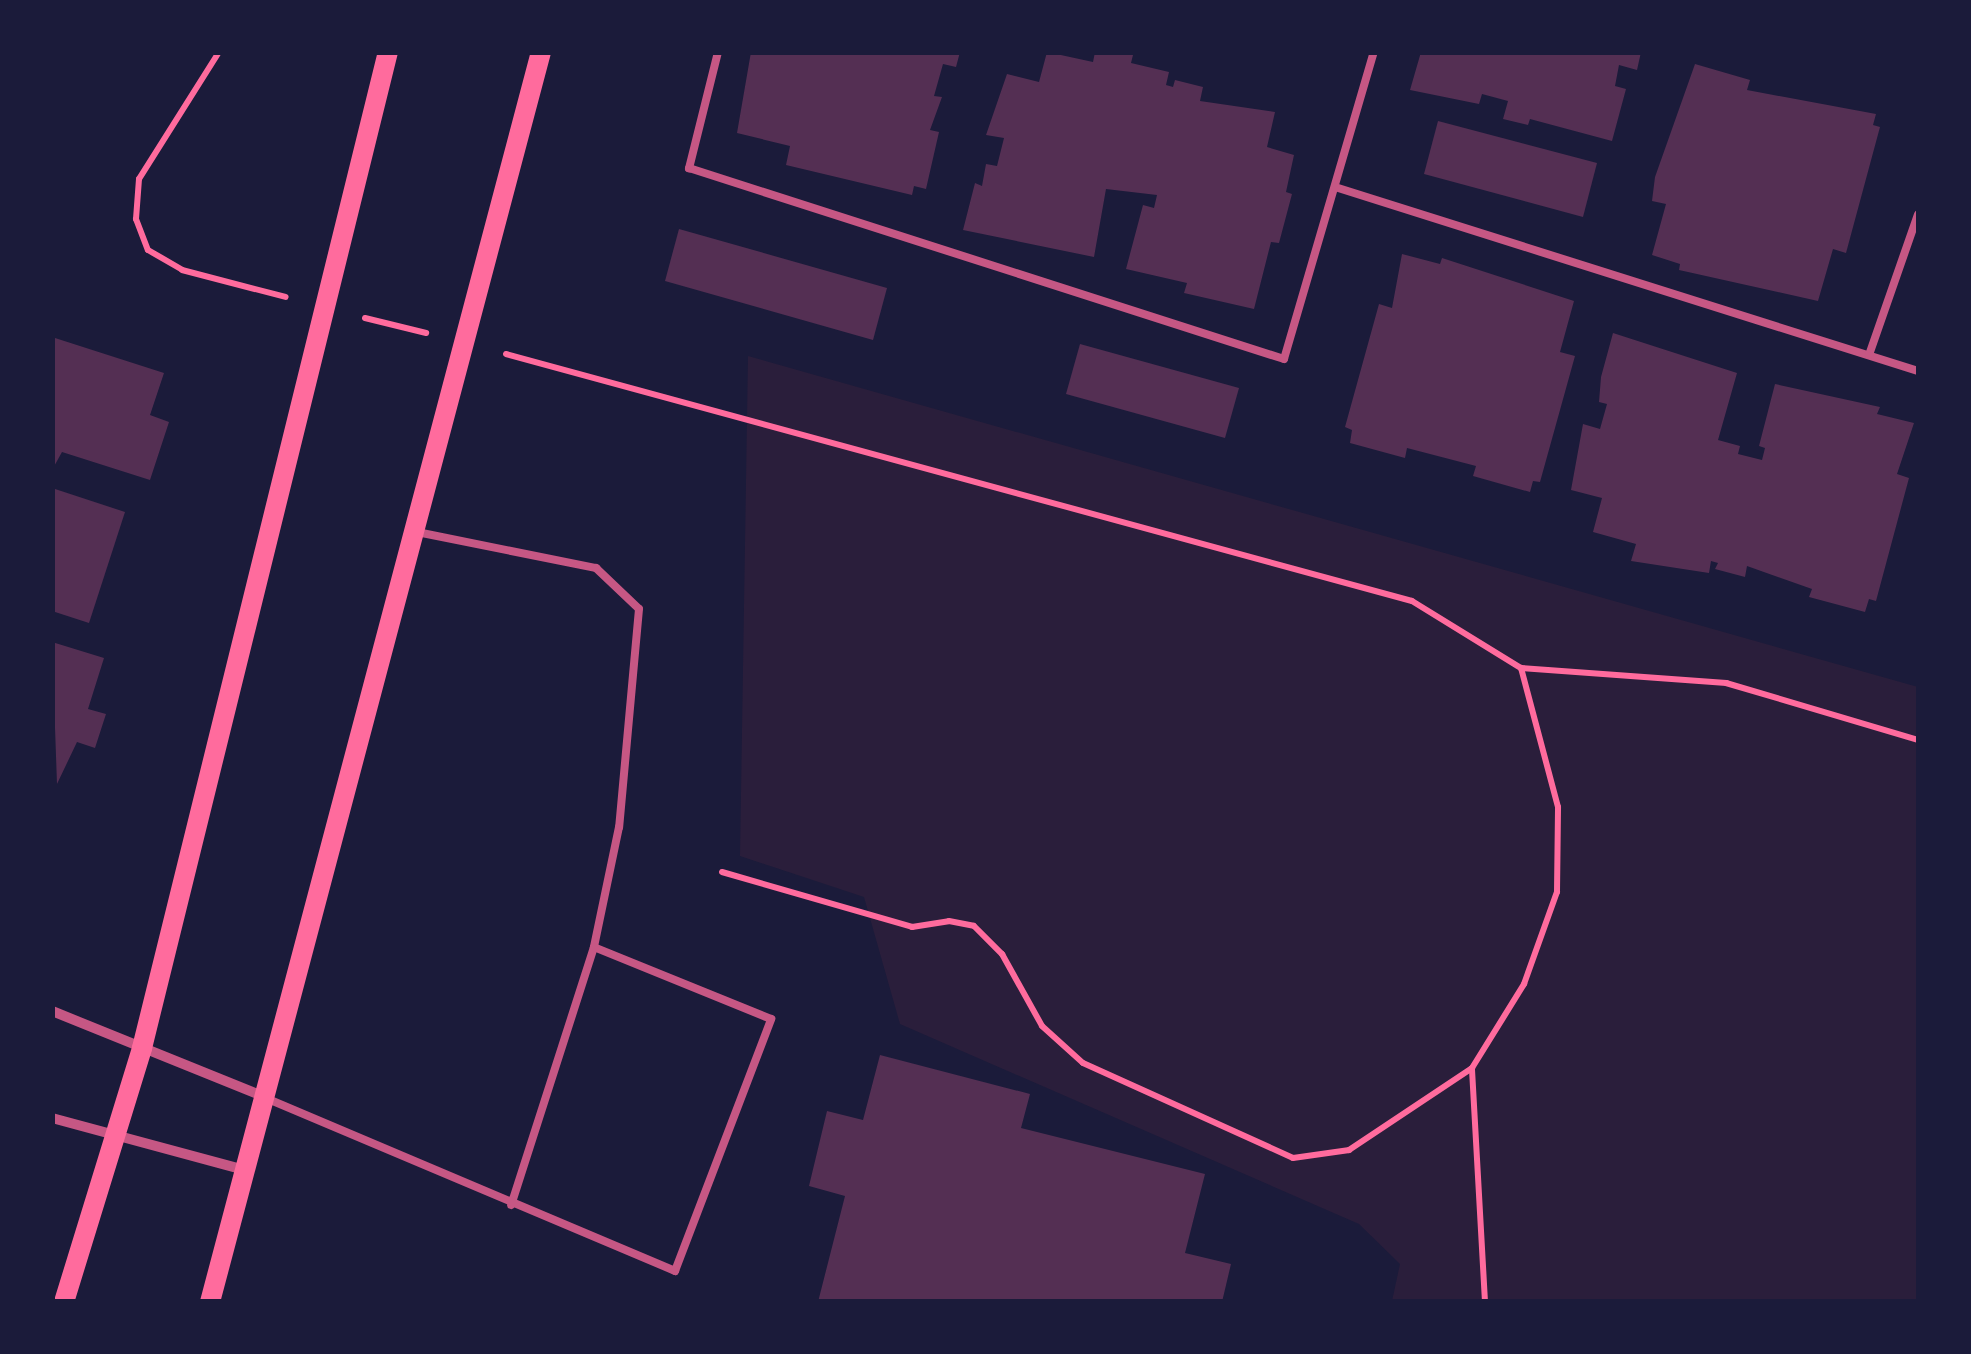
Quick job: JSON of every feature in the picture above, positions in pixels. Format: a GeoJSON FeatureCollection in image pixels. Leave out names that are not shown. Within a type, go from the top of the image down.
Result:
{"type":"FeatureCollection","features":[{"type":"Feature","properties":{"kind":"main road"},"geometry":{"type":"LineString","coordinates":[[64,1302],[142,1048],[388,52]]}},
{"type":"Feature","properties":{"kind":"main road"},"geometry":{"type":"LineString","coordinates":[[210,1302],[268,1099],[541,52]]}},
{"type":"Feature","properties":{"kind":"street"},"geometry":{"type":"LineString","coordinates":[[52,1011],[268,1099]]}},
{"type":"Feature","properties":{"kind":"street"},"geometry":{"type":"LineString","coordinates":[[52,1118],[248,1171]]}},
{"type":"Feature","properties":{"kind":"lane"},"geometry":{"type":"LineString","coordinates":[[718,52],[688,168],[1284,359],[1374,52]]}},
{"type":"Feature","properties":{"kind":"lane"},"geometry":{"type":"LineString","coordinates":[[1334,187],[1918,371]]}},
{"type":"Feature","properties":{"kind":"lane"},"geometry":{"type":"LineString","coordinates":[[1868,356],[1918,214]]}},
{"type":"Feature","properties":{"kind":"lane"},"geometry":{"type":"LineString","coordinates":[[416,532],[596,568],[639,609],[619,827],[594,947],[511,1205]]}},
{"type":"Feature","properties":{"kind":"lane"},"geometry":{"type":"LineString","coordinates":[[268,1099],[674,1271],[771,1019],[594,947]]}},
{"type":"Feature","properties":{"kind":"path"},"geometry":{"type":"LineString","coordinates":[[218,52],[139,178],[136,219],[148,250],[182,270],[297,300]]}},
{"type":"Feature","properties":{"kind":"path"},"geometry":{"type":"LineString","coordinates":[[354,315],[431,334]]}},
{"type":"Feature","properties":{"kind":"path"},"geometry":{"type":"LineString","coordinates":[[488,350],[1412,601],[1521,668],[1726,683],[1918,740]]}},
{"type":"Feature","properties":{"kind":"path"},"geometry":{"type":"LineString","coordinates":[[722,872],[912,927],[948,922],[974,926],[1002,954],[1042,1026],[1083,1063],[1293,1158],[1349,1150],[1472,1068],[1524,984],[1557,892],[1558,807],[1521,668]]}},
{"type":"Feature","properties":{"kind":"path"},"geometry":{"type":"LineString","coordinates":[[1472,1068],[1486,1302]]}},
{"type":"Feature","properties":{"kind":"shaded area"},"geometry":{"type":"Polygon","coordinates":[[[748,356],[1918,687],[1918,1301],[1392,1301],[1400,1264],[1359,1224],[900,1024],[864,897],[740,856],[748,356]]]}},
{"type":"Feature","properties":{"kind":"building"},"geometry":{"type":"Polygon","coordinates":[[[751,52],[960,52],[956,67],[943,64],[934,96],[942,97],[930,130],[939,132],[926,189],[914,186],[912,195],[786,165],[790,146],[737,133],[751,52]]]}},
{"type":"Feature","properties":{"kind":"building"},"geometry":{"type":"Polygon","coordinates":[[[1047,52],[1093,62],[1095,52],[1133,55],[1131,63],[1169,72],[1166,85],[1173,87],[1175,80],[1203,87],[1200,101],[1275,112],[1267,147],[1294,155],[1286,192],[1292,194],[1279,243],[1271,242],[1254,309],[1184,293],[1187,283],[1126,269],[1143,205],[1154,208],[1157,195],[1106,189],[1094,257],[963,230],[975,183],[982,186],[986,164],[997,166],[1004,138],[986,135],[1007,74],[1039,82],[1047,52]]]}},
{"type":"Feature","properties":{"kind":"building"},"geometry":{"type":"Polygon","coordinates":[[[1421,52],[1641,52],[1637,70],[1619,65],[1615,86],[1626,89],[1612,141],[1530,119],[1528,125],[1503,119],[1508,101],[1482,94],[1479,104],[1410,90],[1421,52]]]}},
{"type":"Feature","properties":{"kind":"building"},"geometry":{"type":"Polygon","coordinates":[[[1695,64],[1750,80],[1747,90],[1876,114],[1873,125],[1880,127],[1846,253],[1833,249],[1818,301],[1679,270],[1680,264],[1652,255],[1666,204],[1652,201],[1655,177],[1695,64]]]}},
{"type":"Feature","properties":{"kind":"building"},"geometry":{"type":"Polygon","coordinates":[[[1438,121],[1597,163],[1583,217],[1424,174],[1438,121]]]}},
{"type":"Feature","properties":{"kind":"building"},"geometry":{"type":"Polygon","coordinates":[[[679,229],[887,288],[873,340],[665,281],[679,229]]]}},
{"type":"Feature","properties":{"kind":"building"},"geometry":{"type":"Polygon","coordinates":[[[1402,254],[1440,264],[1442,258],[1574,301],[1560,352],[1575,356],[1540,482],[1533,481],[1530,492],[1473,476],[1476,466],[1407,448],[1405,458],[1350,443],[1352,430],[1345,427],[1379,304],[1392,308],[1402,254]]]}},
{"type":"Feature","properties":{"kind":"building"},"geometry":{"type":"Polygon","coordinates":[[[1613,333],[1737,373],[1718,440],[1740,446],[1738,454],[1762,460],[1765,448],[1759,446],[1775,384],[1880,407],[1877,414],[1914,423],[1897,474],[1909,478],[1876,601],[1869,599],[1865,612],[1809,597],[1812,589],[1747,566],[1745,577],[1715,569],[1718,563],[1711,561],[1709,573],[1631,561],[1636,544],[1593,532],[1602,498],[1571,490],[1583,424],[1600,429],[1607,404],[1599,402],[1601,377],[1613,333]]]}},
{"type":"Feature","properties":{"kind":"building"},"geometry":{"type":"Polygon","coordinates":[[[55,338],[164,373],[150,415],[169,422],[150,480],[62,452],[52,470],[55,338]]]}},
{"type":"Feature","properties":{"kind":"building"},"geometry":{"type":"Polygon","coordinates":[[[1080,344],[1239,388],[1225,438],[1066,394],[1080,344]]]}},
{"type":"Feature","properties":{"kind":"building"},"geometry":{"type":"Polygon","coordinates":[[[52,488],[125,512],[89,623],[52,611],[52,488]]]}},
{"type":"Feature","properties":{"kind":"building"},"geometry":{"type":"Polygon","coordinates":[[[52,642],[104,658],[88,709],[106,714],[95,748],[77,742],[57,784],[52,642]]]}},
{"type":"Feature","properties":{"kind":"building"},"geometry":{"type":"Polygon","coordinates":[[[880,1055],[1030,1094],[1021,1128],[1205,1174],[1185,1253],[1231,1264],[1222,1302],[818,1302],[845,1196],[809,1186],[827,1111],[863,1120],[880,1055]]]}}]}
